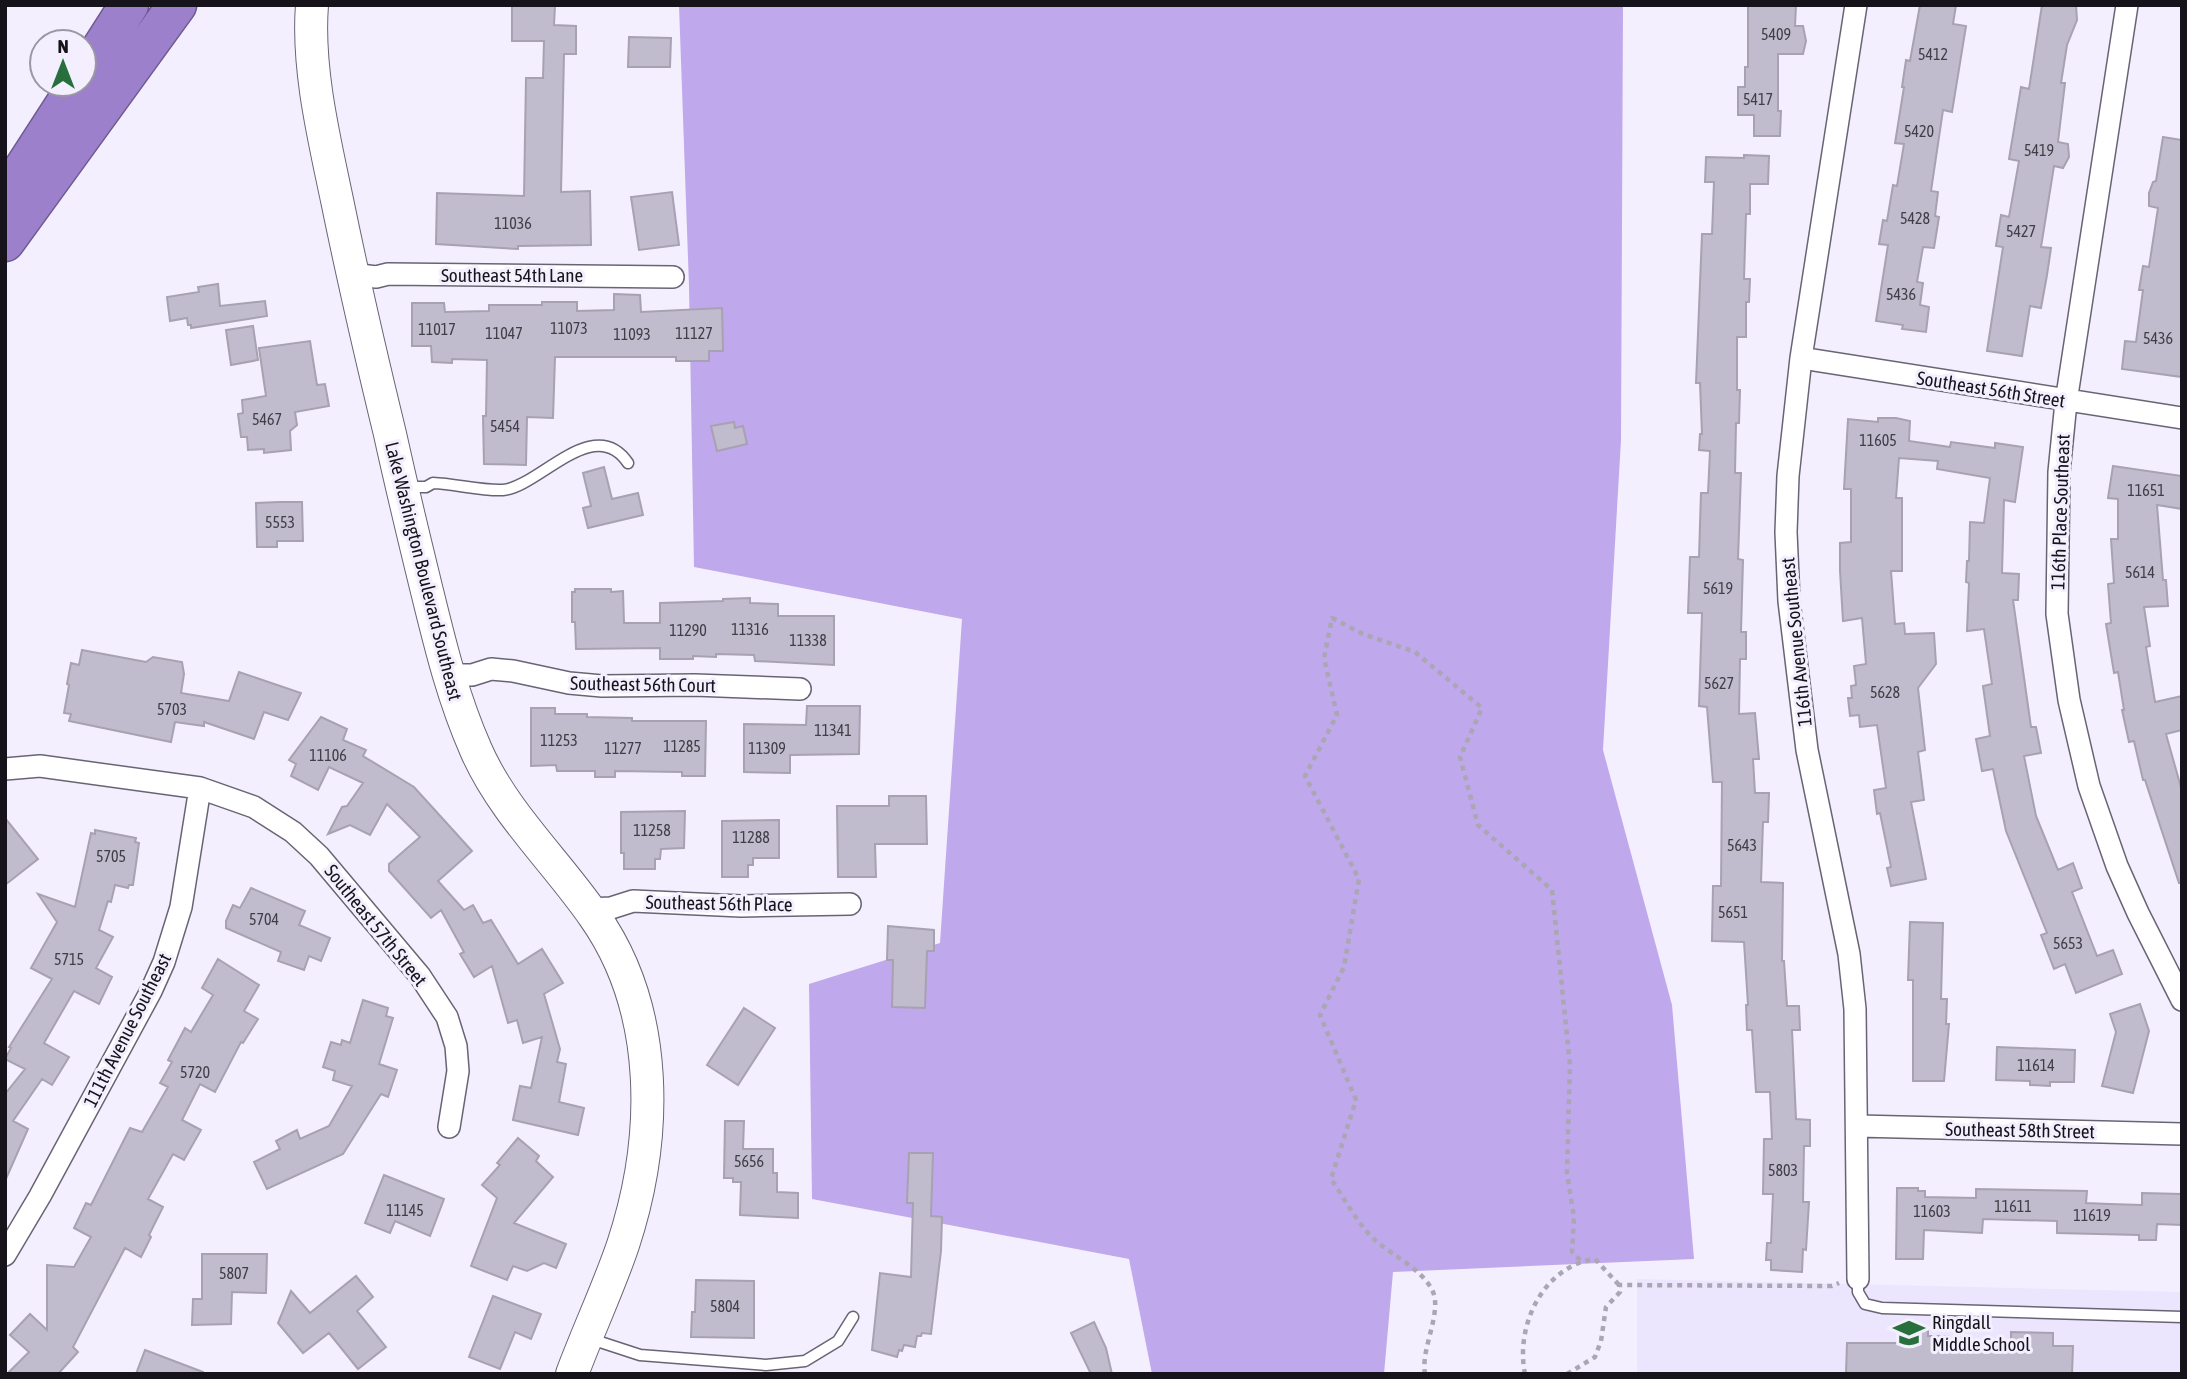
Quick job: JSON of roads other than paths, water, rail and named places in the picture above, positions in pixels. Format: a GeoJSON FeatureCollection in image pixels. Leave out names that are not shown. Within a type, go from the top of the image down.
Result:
{"type":"FeatureCollection","features":[{"type":"Feature","properties":{"kind":"highway"},"geometry":{"type":"LineString","coordinates":[[98,53],[129,5]]}},
{"type":"Feature","properties":{"kind":"highway"},"geometry":{"type":"LineString","coordinates":[[5,242],[177,5]]}},
{"type":"Feature","properties":{"kind":"highway"},"geometry":{"type":"LineString","coordinates":[[5,197],[69,98]]}},
{"type":"Feature","properties":{"kind":"main road","name":"Lake Washington Boulevard Southeast"},"geometry":{"type":"LineString","coordinates":[[312,5],[310,29],[319,98],[352,274],[447,675],[477,753],[498,790],[589,909],[620,963],[637,1008],[646,1071],[647,1117],[640,1184],[622,1246],[572,1374]]}},
{"type":"Feature","properties":{"kind":"street","name":"116th Avenue Southeast"},"geometry":{"type":"LineString","coordinates":[[1856,5],[1801,358],[1788,476],[1786,533],[1789,601],[1807,750],[1849,954],[1855,1009],[1858,1275]]}},
{"type":"Feature","properties":{"kind":"street","name":"116th Place Southeast"},"geometry":{"type":"LineString","coordinates":[[2127,5],[2066,402],[2059,472],[2057,614],[2069,700],[2089,786],[2117,866],[2182,1000]]}},
{"type":"Feature","properties":{"kind":"street","name":"Southeast 54th Lane"},"geometry":{"type":"LineString","coordinates":[[352,274],[376,277],[387,274],[673,277]]}},
{"type":"Feature","properties":{"kind":"street","name":"Southeast 56th Street"},"geometry":{"type":"LineString","coordinates":[[1801,358],[2066,402],[2182,418]]}},
{"type":"Feature","properties":{"kind":"street","name":"Southeast 56th Court"},"geometry":{"type":"LineString","coordinates":[[447,675],[472,675],[491,669],[591,685],[800,689]]}},
{"type":"Feature","properties":{"kind":"street","name":"Southeast 57th Street"},"geometry":{"type":"LineString","coordinates":[[5,769],[40,766],[200,788],[254,807],[293,832],[327,864],[421,976],[447,1017],[456,1046],[458,1071],[449,1127]]}},
{"type":"Feature","properties":{"kind":"street","name":"111th Avenue Southeast"},"geometry":{"type":"LineString","coordinates":[[5,1255],[151,991],[181,907],[200,788]]}},
{"type":"Feature","properties":{"kind":"street","name":"Southeast 56th Place"},"geometry":{"type":"LineString","coordinates":[[589,909],[611,908],[633,901],[741,906],[850,904]]}},
{"type":"Feature","properties":{"kind":"street","name":"Southeast 58th Street"},"geometry":{"type":"LineString","coordinates":[[1858,1126],[2182,1134]]}},
{"type":"Feature","properties":{"kind":"lane"},"geometry":{"type":"LineString","coordinates":[[402,487],[426,487],[433,483],[506,490],[554,462],[598,446],[613,448],[628,463]]}},
{"type":"Feature","properties":{"kind":"lane"},"geometry":{"type":"LineString","coordinates":[[1858,1275],[1858,1292],[1865,1304],[1882,1308],[2182,1317]]}},
{"type":"Feature","properties":{"kind":"lane"},"geometry":{"type":"LineString","coordinates":[[586,1337],[640,1355],[766,1365],[805,1361],[838,1341],[853,1317]]}},
{"type":"Feature","properties":{"kind":"place","name":"Ringdall Middle School"},"geometry":{"type":"Point","coordinates":[1909,1333]}}]}
